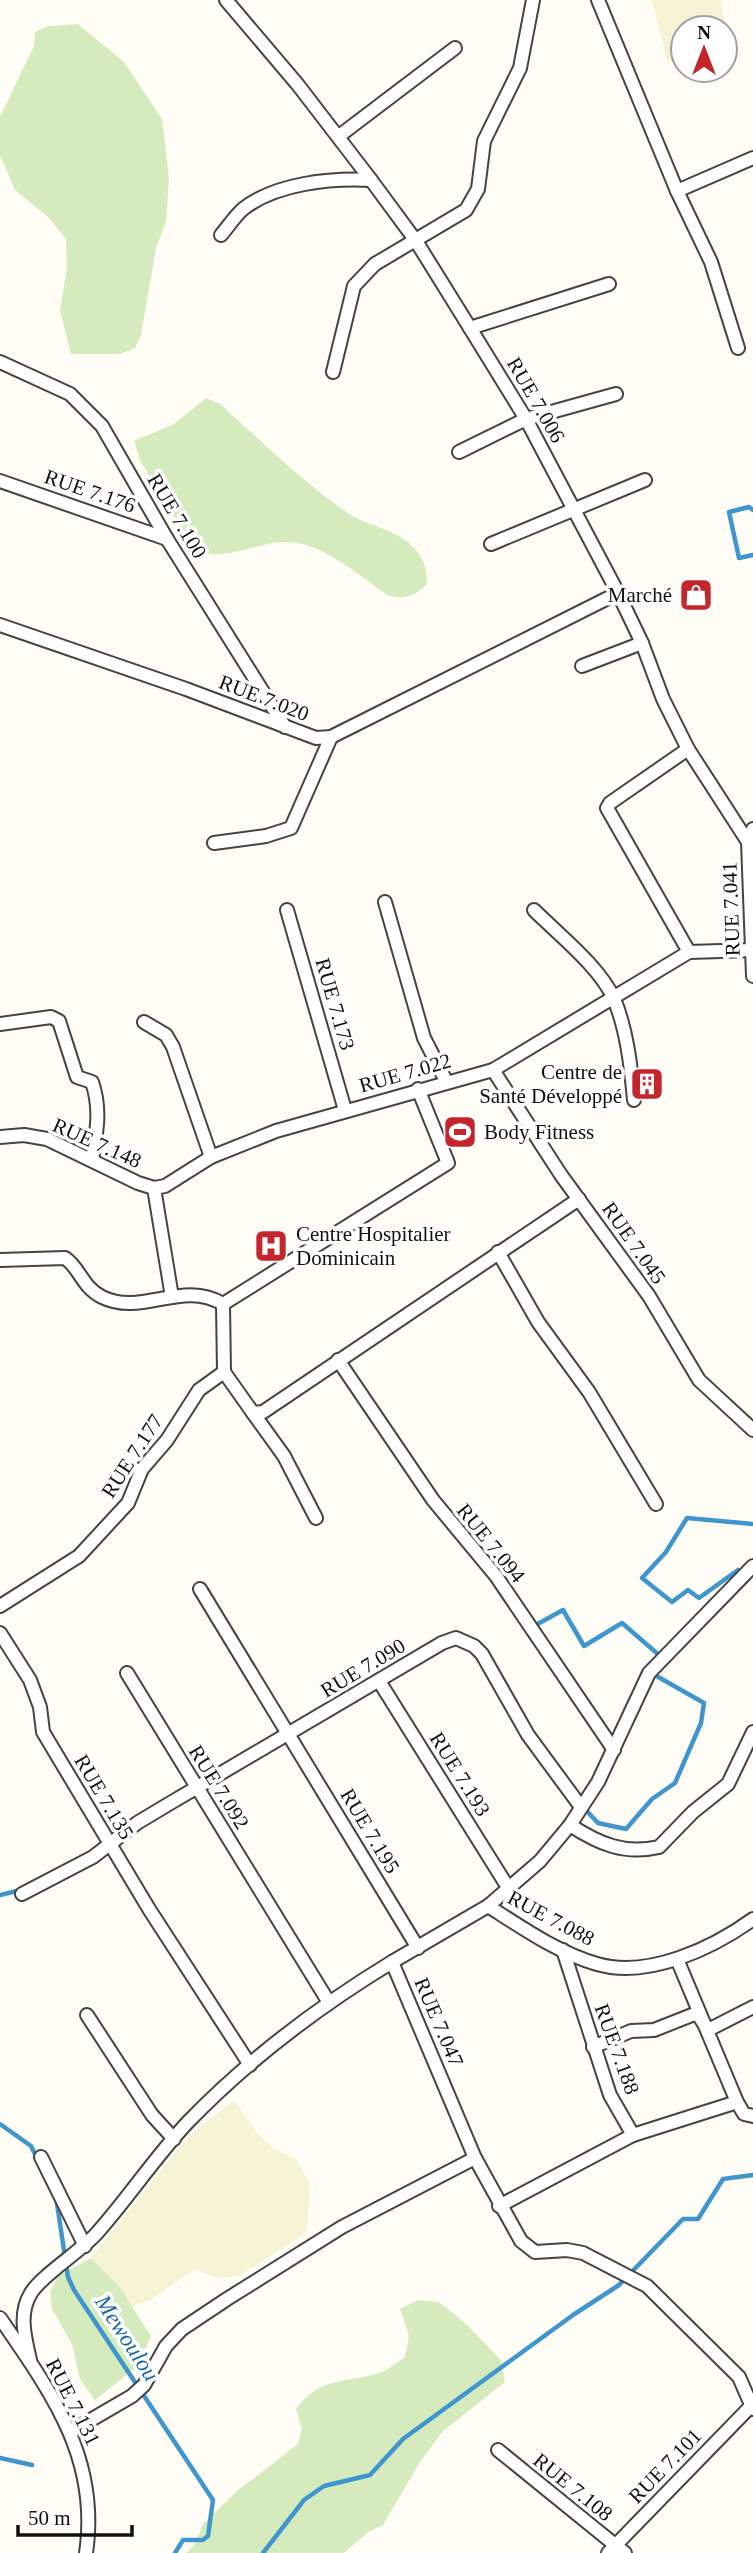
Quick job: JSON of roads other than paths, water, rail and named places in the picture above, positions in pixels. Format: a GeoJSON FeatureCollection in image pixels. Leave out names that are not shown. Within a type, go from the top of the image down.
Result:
{"type":"FeatureCollection","features":[{"type":"Feature","properties":{"kind":"street","name":"RUE 7.006"},"geometry":{"type":"LineString","coordinates":[[226,0],[339,136],[416,241],[470,328],[526,419],[574,508],[642,643],[663,699],[688,749],[748,842]]}},
{"type":"Feature","properties":{"kind":"street"},"geometry":{"type":"LineString","coordinates":[[332,372],[354,286],[375,264],[467,210],[478,189],[484,141],[520,68],[533,0]]}},
{"type":"Feature","properties":{"kind":"street"},"geometry":{"type":"LineString","coordinates":[[598,0],[677,191],[710,262],[738,348]]}},
{"type":"Feature","properties":{"kind":"street"},"geometry":{"type":"LineString","coordinates":[[339,136],[456,48]]}},
{"type":"Feature","properties":{"kind":"street"},"geometry":{"type":"LineString","coordinates":[[677,191],[753,158]]}},
{"type":"Feature","properties":{"kind":"street"},"geometry":{"type":"LineString","coordinates":[[221,235],[240,211],[257,200],[319,182],[371,180]]}},
{"type":"Feature","properties":{"kind":"street"},"geometry":{"type":"LineString","coordinates":[[470,328],[610,284]]}},
{"type":"Feature","properties":{"kind":"street","name":"RUE 7.100"},"geometry":{"type":"LineString","coordinates":[[0,362],[70,394],[85,406],[102,426],[167,539],[285,727]]}},
{"type":"Feature","properties":{"kind":"street"},"geometry":{"type":"LineString","coordinates":[[459,452],[526,419],[616,394]]}},
{"type":"Feature","properties":{"kind":"street"},"geometry":{"type":"LineString","coordinates":[[491,544],[645,480]]}},
{"type":"Feature","properties":{"kind":"street","name":"RUE 7.176"},"geometry":{"type":"LineString","coordinates":[[0,481],[167,539]]}},
{"type":"Feature","properties":{"kind":"street","name":"RUE 7.020"},"geometry":{"type":"LineString","coordinates":[[0,625],[186,689],[316,738],[331,737],[618,593]]}},
{"type":"Feature","properties":{"kind":"street"},"geometry":{"type":"LineString","coordinates":[[582,666],[642,643]]}},
{"type":"Feature","properties":{"kind":"street"},"geometry":{"type":"LineString","coordinates":[[214,843],[266,836],[291,828],[331,737]]}},
{"type":"Feature","properties":{"kind":"street"},"geometry":{"type":"LineString","coordinates":[[688,749],[610,803],[607,808],[689,952]]}},
{"type":"Feature","properties":{"kind":"street"},"geometry":{"type":"LineString","coordinates":[[748,842],[753,829]]}},
{"type":"Feature","properties":{"kind":"street","name":"RUE 7.041"},"geometry":{"type":"LineString","coordinates":[[748,842],[753,976]]}},
{"type":"Feature","properties":{"kind":"street"},"geometry":{"type":"LineString","coordinates":[[385,902],[424,1038],[446,1081]]}},
{"type":"Feature","properties":{"kind":"street","name":"RUE 7.173"},"geometry":{"type":"LineString","coordinates":[[287,909],[345,1110]]}},
{"type":"Feature","properties":{"kind":"street"},"geometry":{"type":"LineString","coordinates":[[534,910],[587,962],[613,997],[629,1056],[634,1100]]}},
{"type":"Feature","properties":{"kind":"street","name":"RUE 7.022"},"geometry":{"type":"LineString","coordinates":[[211,1157],[276,1131],[446,1081],[493,1070],[689,952],[751,950]]}},
{"type":"Feature","properties":{"kind":"street"},"geometry":{"type":"LineString","coordinates":[[0,1024],[51,1017],[59,1021],[71,1068],[77,1077],[92,1082],[97,1099],[98,1126],[92,1158]]}},
{"type":"Feature","properties":{"kind":"street"},"geometry":{"type":"LineString","coordinates":[[144,1022],[166,1035],[173,1047],[211,1157]]}},
{"type":"Feature","properties":{"kind":"street","name":"RUE 7.045"},"geometry":{"type":"LineString","coordinates":[[493,1070],[579,1199],[649,1296],[699,1380],[753,1430]]}},
{"type":"Feature","properties":{"kind":"street"},"geometry":{"type":"LineString","coordinates":[[223,1304],[448,1164],[418,1089]]}},
{"type":"Feature","properties":{"kind":"street","name":"RUE 7.148"},"geometry":{"type":"LineString","coordinates":[[0,1137],[35,1136],[92,1158],[138,1183],[154,1188],[175,1181],[211,1157]]}},
{"type":"Feature","properties":{"kind":"street"},"geometry":{"type":"LineString","coordinates":[[154,1188],[172,1297]]}},
{"type":"Feature","properties":{"kind":"street"},"geometry":{"type":"LineString","coordinates":[[253,1413],[263,1412],[579,1199]]}},
{"type":"Feature","properties":{"kind":"street"},"geometry":{"type":"LineString","coordinates":[[498,1252],[538,1322],[589,1392],[656,1504]]}},
{"type":"Feature","properties":{"kind":"street"},"geometry":{"type":"LineString","coordinates":[[0,1260],[65,1258],[85,1286],[103,1297],[119,1302],[139,1303],[201,1293],[223,1304]]}},
{"type":"Feature","properties":{"kind":"street"},"geometry":{"type":"LineString","coordinates":[[223,1304],[224,1372],[284,1456],[316,1518]]}},
{"type":"Feature","properties":{"kind":"street","name":"RUE 7.094"},"geometry":{"type":"LineString","coordinates":[[338,1360],[433,1500],[496,1576],[614,1750]]}},
{"type":"Feature","properties":{"kind":"street","name":"RUE 7.177"},"geometry":{"type":"LineString","coordinates":[[0,1606],[79,1556],[128,1503],[142,1469],[167,1440],[199,1391],[224,1372]]}},
{"type":"Feature","properties":{"kind":"street","name":"RUE 7.047"},"geometry":{"type":"LineString","coordinates":[[752,2407],[739,2377],[647,2286],[583,2253],[567,2250],[535,2252],[527,2248],[499,2206],[475,2158],[392,1962],[488,1906],[540,1861],[570,1825],[581,1807],[614,1750],[649,1673],[753,1566]]}},
{"type":"Feature","properties":{"kind":"street","name":"RUE 7.195"},"geometry":{"type":"LineString","coordinates":[[200,1589],[418,1948]]}},
{"type":"Feature","properties":{"kind":"street","name":"RUE 7.135"},"geometry":{"type":"LineString","coordinates":[[0,1633],[30,1680],[40,1707],[43,1732],[109,1843],[250,2065]]}},
{"type":"Feature","properties":{"kind":"street","name":"RUE 7.090"},"geometry":{"type":"LineString","coordinates":[[22,1894],[93,1857],[137,1823],[442,1643],[456,1638],[474,1646],[547,1763],[581,1807]]}},
{"type":"Feature","properties":{"kind":"street","name":"RUE 7.092"},"geometry":{"type":"LineString","coordinates":[[127,1673],[328,2001]]}},
{"type":"Feature","properties":{"kind":"street","name":"RUE 7.193"},"geometry":{"type":"LineString","coordinates":[[379,1681],[509,1889]]}},
{"type":"Feature","properties":{"kind":"street"},"geometry":{"type":"LineString","coordinates":[[570,1825],[591,1839],[623,1850],[659,1847],[693,1812],[728,1784],[753,1732]]}},
{"type":"Feature","properties":{"kind":"street","name":"RUE 7.088"},"geometry":{"type":"LineString","coordinates":[[488,1906],[563,1950],[598,1965],[624,1967],[677,1959],[721,1941],[753,1919]]}},
{"type":"Feature","properties":{"kind":"street","name":"RUE 7.188"},"geometry":{"type":"LineString","coordinates":[[563,1950],[610,2095],[632,2135]]}},
{"type":"Feature","properties":{"kind":"street"},"geometry":{"type":"LineString","coordinates":[[677,1959],[737,2102],[744,2114],[753,2116]]}},
{"type":"Feature","properties":{"kind":"street"},"geometry":{"type":"LineString","coordinates":[[30,2360],[23,2331],[24,2311],[31,2292],[85,2246],[174,2138],[250,2065],[328,2001],[392,1962]]}},
{"type":"Feature","properties":{"kind":"street"},"geometry":{"type":"LineString","coordinates":[[708,2031],[753,2007]]}},
{"type":"Feature","properties":{"kind":"street"},"geometry":{"type":"LineString","coordinates":[[593,2047],[631,2031],[654,2030],[697,2013],[708,2031]]}},
{"type":"Feature","properties":{"kind":"street"},"geometry":{"type":"LineString","coordinates":[[87,2015],[152,2115],[174,2138]]}},
{"type":"Feature","properties":{"kind":"street"},"geometry":{"type":"LineString","coordinates":[[499,2206],[632,2135],[737,2102]]}},
{"type":"Feature","properties":{"kind":"street"},"geometry":{"type":"LineString","coordinates":[[41,2157],[85,2246]]}},
{"type":"Feature","properties":{"kind":"street"},"geometry":{"type":"LineString","coordinates":[[70,2432],[132,2396],[144,2385],[166,2346],[182,2329],[342,2227],[475,2158]]}},
{"type":"Feature","properties":{"kind":"street","name":"RUE 7.131"},"geometry":{"type":"LineString","coordinates":[[0,2318],[30,2360],[70,2432],[80,2457],[91,2520],[86,2553]]}},
{"type":"Feature","properties":{"kind":"street","name":"RUE 7.101"},"geometry":{"type":"LineString","coordinates":[[616,2551],[752,2407]]}},
{"type":"Feature","properties":{"kind":"street","name":"RUE 7.108"},"geometry":{"type":"LineString","coordinates":[[498,2450],[616,2551]]}},
{"type":"Feature","properties":{"kind":"waterway"},"geometry":{"type":"LineString","coordinates":[[753,510],[749,507],[729,512],[739,558],[753,555]]}},
{"type":"Feature","properties":{"kind":"waterway"},"geometry":{"type":"LineString","coordinates":[[738,1570],[699,1598],[688,1590],[672,1602],[642,1578],[666,1552],[687,1518],[753,1524]]}},
{"type":"Feature","properties":{"kind":"waterway"},"geometry":{"type":"LineString","coordinates":[[534,1626],[563,1610],[584,1646],[622,1623],[659,1655]]}},
{"type":"Feature","properties":{"kind":"waterway"},"geometry":{"type":"LineString","coordinates":[[583,1807],[598,1823],[626,1829],[652,1799],[675,1783],[701,1723],[704,1703],[653,1674]]}},
{"type":"Feature","properties":{"kind":"waterway"},"geometry":{"type":"LineString","coordinates":[[0,1895],[21,1890]]}},
{"type":"Feature","properties":{"kind":"waterway","name":"Mewoulou"},"geometry":{"type":"LineString","coordinates":[[0,2124],[31,2146],[37,2158]]}},
{"type":"Feature","properties":{"kind":"waterway"},"geometry":{"type":"LineString","coordinates":[[263,2553],[304,2500],[324,2486],[370,2475],[403,2439],[573,2315],[619,2285],[683,2219],[698,2219],[723,2179],[753,2175]]}},
{"type":"Feature","properties":{"kind":"waterway","name":"Mewoulou"},"geometry":{"type":"LineString","coordinates":[[56,2197],[68,2277],[74,2290],[213,2500],[208,2536],[203,2540],[183,2540],[175,2553]]}},
{"type":"Feature","properties":{"kind":"waterway"},"geometry":{"type":"LineString","coordinates":[[0,2458],[32,2465]]}},
{"type":"Feature","properties":{"kind":"place","name":"Marché"},"geometry":{"type":"Point","coordinates":[696,595]}},
{"type":"Feature","properties":{"kind":"place","name":"Centre de Santé Développé"},"geometry":{"type":"Point","coordinates":[647,1084]}},
{"type":"Feature","properties":{"kind":"place","name":"Body Fitness"},"geometry":{"type":"Point","coordinates":[460,1132]}},
{"type":"Feature","properties":{"kind":"place","name":"Centre Hospitalier Dominicain"},"geometry":{"type":"Point","coordinates":[271,1246]}}]}
